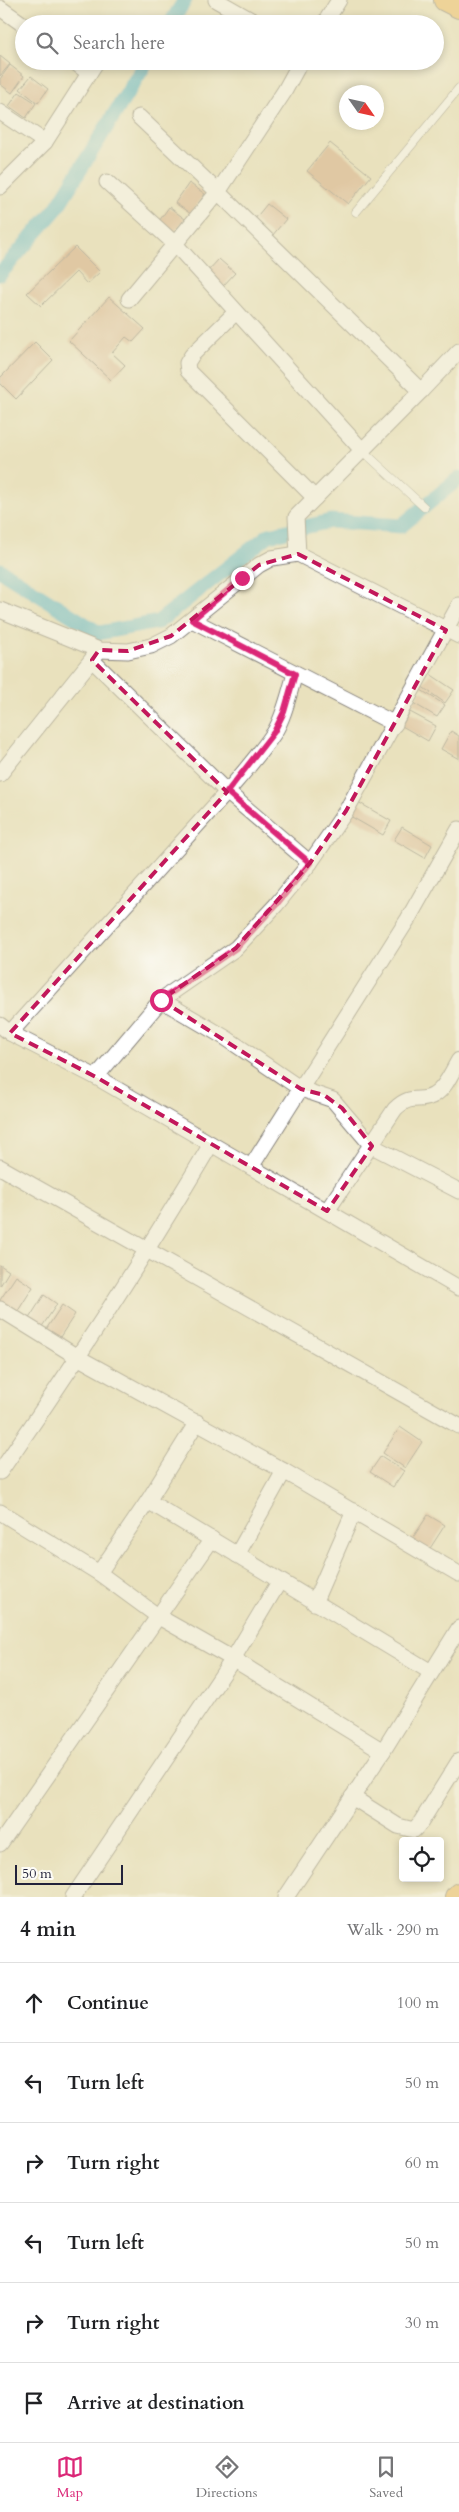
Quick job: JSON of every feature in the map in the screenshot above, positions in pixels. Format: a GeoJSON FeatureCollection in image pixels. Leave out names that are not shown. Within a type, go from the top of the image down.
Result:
{"type":"FeatureCollection","features":[{"type":"Feature","properties":{"kind":"main road"},"geometry":{"type":"LineString","coordinates":[[445,0],[459,7]]}},
{"type":"Feature","properties":{"kind":"main road"},"geometry":{"type":"LineString","coordinates":[[456,1897],[459,1894]]}},
{"type":"Feature","properties":{"kind":"street"},"geometry":{"type":"LineString","coordinates":[[216,0],[242,15]]}},
{"type":"Feature","properties":{"kind":"street"},"geometry":{"type":"LineString","coordinates":[[330,15],[339,0]]}},
{"type":"Feature","properties":{"kind":"street"},"geometry":{"type":"LineString","coordinates":[[0,8],[15,19]]}},
{"type":"Feature","properties":{"kind":"street"},"geometry":{"type":"LineString","coordinates":[[0,187],[44,142],[91,70]]}},
{"type":"Feature","properties":{"kind":"street"},"geometry":{"type":"LineString","coordinates":[[129,299],[218,192],[284,92],[296,70]]}},
{"type":"Feature","properties":{"kind":"street"},"geometry":{"type":"LineString","coordinates":[[0,112],[44,142]]}},
{"type":"Feature","properties":{"kind":"street"},"geometry":{"type":"LineString","coordinates":[[139,117],[421,392]]}},
{"type":"Feature","properties":{"kind":"street"},"geometry":{"type":"LineString","coordinates":[[107,182],[175,244],[362,450]]}},
{"type":"Feature","properties":{"kind":"street"},"geometry":{"type":"LineString","coordinates":[[236,312],[192,354],[187,363],[188,371],[315,498]]}},
{"type":"Feature","properties":{"kind":"street"},"geometry":{"type":"LineString","coordinates":[[298,550],[296,517],[421,392],[459,351]]}},
{"type":"Feature","properties":{"kind":"street"},"geometry":{"type":"LineString","coordinates":[[0,774],[95,655],[151,646],[171,636],[259,564],[272,558],[298,550],[453,633]]}},
{"type":"Feature","properties":{"kind":"street"},"geometry":{"type":"LineString","coordinates":[[96,1077],[161,1000],[236,948],[276,905],[310,863],[346,811],[395,724],[453,633],[459,604]]}},
{"type":"Feature","properties":{"kind":"street"},"geometry":{"type":"LineString","coordinates":[[0,610],[95,655],[227,792],[310,863]]}},
{"type":"Feature","properties":{"kind":"street"},"geometry":{"type":"LineString","coordinates":[[192,620],[395,724]]}},
{"type":"Feature","properties":{"kind":"street"},"geometry":{"type":"LineString","coordinates":[[295,674],[284,712],[274,732],[227,792],[5,1029],[96,1077],[459,1288]]}},
{"type":"Feature","properties":{"kind":"street"},"geometry":{"type":"LineString","coordinates":[[251,1167],[408,919],[459,828]]}},
{"type":"Feature","properties":{"kind":"street"},"geometry":{"type":"LineString","coordinates":[[161,1000],[226,1038],[301,1089],[333,1100],[372,1146],[459,1191]]}},
{"type":"Feature","properties":{"kind":"street"},"geometry":{"type":"LineString","coordinates":[[327,1212],[395,1109],[402,1102],[410,1098],[433,1096],[441,1090],[459,1060]]}},
{"type":"Feature","properties":{"kind":"street"},"geometry":{"type":"LineString","coordinates":[[0,1472],[79,1358],[147,1252],[211,1144]]}},
{"type":"Feature","properties":{"kind":"street"},"geometry":{"type":"LineString","coordinates":[[0,1167],[147,1252],[459,1426]]}},
{"type":"Feature","properties":{"kind":"street"},"geometry":{"type":"LineString","coordinates":[[0,1309],[79,1358],[198,1422],[354,1511],[459,1574]]}},
{"type":"Feature","properties":{"kind":"street"},"geometry":{"type":"LineString","coordinates":[[99,1573],[148,1501],[198,1422]]}},
{"type":"Feature","properties":{"kind":"street"},"geometry":{"type":"LineString","coordinates":[[237,1555],[284,1471]]}},
{"type":"Feature","properties":{"kind":"street"},"geometry":{"type":"LineString","coordinates":[[148,1501],[279,1582],[431,1672]]}},
{"type":"Feature","properties":{"kind":"street"},"geometry":{"type":"LineString","coordinates":[[314,1603],[354,1511]]}},
{"type":"Feature","properties":{"kind":"street"},"geometry":{"type":"LineString","coordinates":[[0,1512],[99,1573],[159,1617],[233,1658],[382,1751]]}},
{"type":"Feature","properties":{"kind":"street"},"geometry":{"type":"LineString","coordinates":[[0,1844],[212,1539]]}},
{"type":"Feature","properties":{"kind":"street"},"geometry":{"type":"LineString","coordinates":[[73,1897],[233,1658],[279,1582]]}},
{"type":"Feature","properties":{"kind":"street"},"geometry":{"type":"LineString","coordinates":[[286,1897],[382,1751],[459,1628]]}},
{"type":"Feature","properties":{"kind":"street"},"geometry":{"type":"LineString","coordinates":[[352,1797],[398,1826],[414,1830],[421,1822],[459,1760]]}},
{"type":"Feature","properties":{"kind":"lane"},"geometry":{"type":"LineString","coordinates":[[356,212],[459,88]]}},
{"type":"Feature","properties":{"kind":"lane"},"geometry":{"type":"LineString","coordinates":[[362,450],[424,507]]}},
{"type":"Feature","properties":{"kind":"highlighted area"},"geometry":{"type":"Polygon","coordinates":[[[298,554],[446,630],[346,811],[310,863],[236,948],[161,1000],[301,1089],[324,1095],[342,1108],[372,1146],[327,1211],[96,1077],[10,1033],[227,792],[92,660],[99,650],[128,651],[171,636],[259,565],[298,554]]]}},
{"type":"Feature","properties":{"kind":"building"},"geometry":{"type":"Polygon","coordinates":[[[0,56],[10,64],[0,76],[0,56]]]}},
{"type":"Feature","properties":{"kind":"building"},"geometry":{"type":"Polygon","coordinates":[[[10,65],[24,76],[12,93],[0,84],[0,79],[10,65]]]}},
{"type":"Feature","properties":{"kind":"building"},"geometry":{"type":"Polygon","coordinates":[[[31,76],[48,89],[38,103],[20,89],[31,76]]]}},
{"type":"Feature","properties":{"kind":"building"},"geometry":{"type":"Polygon","coordinates":[[[19,92],[36,103],[26,118],[9,106],[19,92]]]}},
{"type":"Feature","properties":{"kind":"building"},"geometry":{"type":"Polygon","coordinates":[[[330,143],[371,176],[348,204],[307,171],[330,143]]]}},
{"type":"Feature","properties":{"kind":"building"},"geometry":{"type":"Polygon","coordinates":[[[189,183],[205,194],[191,214],[175,203],[189,183]]]}},
{"type":"Feature","properties":{"kind":"building"},"geometry":{"type":"Polygon","coordinates":[[[267,204],[286,219],[272,236],[254,220],[267,204]]]}},
{"type":"Feature","properties":{"kind":"building"},"geometry":{"type":"Polygon","coordinates":[[[169,207],[185,219],[172,235],[157,224],[169,207]]]}},
{"type":"Feature","properties":{"kind":"building"},"geometry":{"type":"Polygon","coordinates":[[[75,247],[100,272],[87,284],[76,272],[41,306],[27,293],[75,247]]]}},
{"type":"Feature","properties":{"kind":"building"},"geometry":{"type":"Polygon","coordinates":[[[219,259],[235,273],[223,286],[207,272],[219,259]]]}},
{"type":"Feature","properties":{"kind":"building"},"geometry":{"type":"Polygon","coordinates":[[[109,297],[145,329],[133,342],[126,337],[112,353],[125,365],[111,380],[69,341],[109,297]]]}},
{"type":"Feature","properties":{"kind":"building"},"geometry":{"type":"Polygon","coordinates":[[[35,342],[53,360],[16,399],[0,383],[0,378],[35,342]]]}},
{"type":"Feature","properties":{"kind":"building"},"geometry":{"type":"Polygon","coordinates":[[[430,674],[454,690],[445,703],[421,686],[430,674]]]}},
{"type":"Feature","properties":{"kind":"building"},"geometry":{"type":"Polygon","coordinates":[[[421,690],[445,705],[437,717],[413,703],[421,690]]]}},
{"type":"Feature","properties":{"kind":"building"},"geometry":{"type":"Polygon","coordinates":[[[410,712],[436,726],[428,741],[402,726],[410,712]]]}},
{"type":"Feature","properties":{"kind":"building"},"geometry":{"type":"Polygon","coordinates":[[[451,731],[459,736],[459,759],[441,749],[451,731]]]}},
{"type":"Feature","properties":{"kind":"building"},"geometry":{"type":"Polygon","coordinates":[[[358,802],[391,821],[383,835],[350,816],[358,802]]]}},
{"type":"Feature","properties":{"kind":"building"},"geometry":{"type":"Polygon","coordinates":[[[402,827],[432,845],[425,858],[394,840],[402,827]]]}},
{"type":"Feature","properties":{"kind":"building"},"geometry":{"type":"Polygon","coordinates":[[[0,1265],[9,1271],[0,1286],[0,1265]]]}},
{"type":"Feature","properties":{"kind":"building"},"geometry":{"type":"Polygon","coordinates":[[[16,1276],[33,1287],[16,1314],[0,1304],[0,1300],[16,1276]]]}},
{"type":"Feature","properties":{"kind":"building"},"geometry":{"type":"Polygon","coordinates":[[[44,1295],[57,1304],[41,1328],[28,1320],[44,1295]]]}},
{"type":"Feature","properties":{"kind":"building"},"geometry":{"type":"Polygon","coordinates":[[[62,1305],[75,1314],[58,1340],[45,1331],[62,1305]]]}},
{"type":"Feature","properties":{"kind":"building"},"geometry":{"type":"Polygon","coordinates":[[[400,1427],[422,1442],[405,1468],[383,1453],[400,1427]]]}},
{"type":"Feature","properties":{"kind":"building"},"geometry":{"type":"Polygon","coordinates":[[[381,1456],[404,1471],[393,1487],[370,1472],[381,1456]]]}},
{"type":"Feature","properties":{"kind":"building"},"geometry":{"type":"Polygon","coordinates":[[[428,1515],[445,1525],[427,1553],[410,1542],[428,1515]]]}},
{"type":"Feature","properties":{"kind":"waterway"},"geometry":{"type":"LineString","coordinates":[[176,15],[185,0]]}},
{"type":"Feature","properties":{"kind":"waterway"},"geometry":{"type":"LineString","coordinates":[[0,274],[56,209],[141,70]]}},
{"type":"Feature","properties":{"kind":"waterway"},"geometry":{"type":"LineString","coordinates":[[0,570],[99,633],[158,622],[269,535],[331,521],[401,526],[459,478]]}},
{"type":"Feature","properties":{"kind":"route"},"geometry":{"type":"LineString","coordinates":[[161,1000],[236,948],[276,905],[310,863],[227,792],[274,732],[284,712],[295,674],[192,620],[242,578]]}}]}
